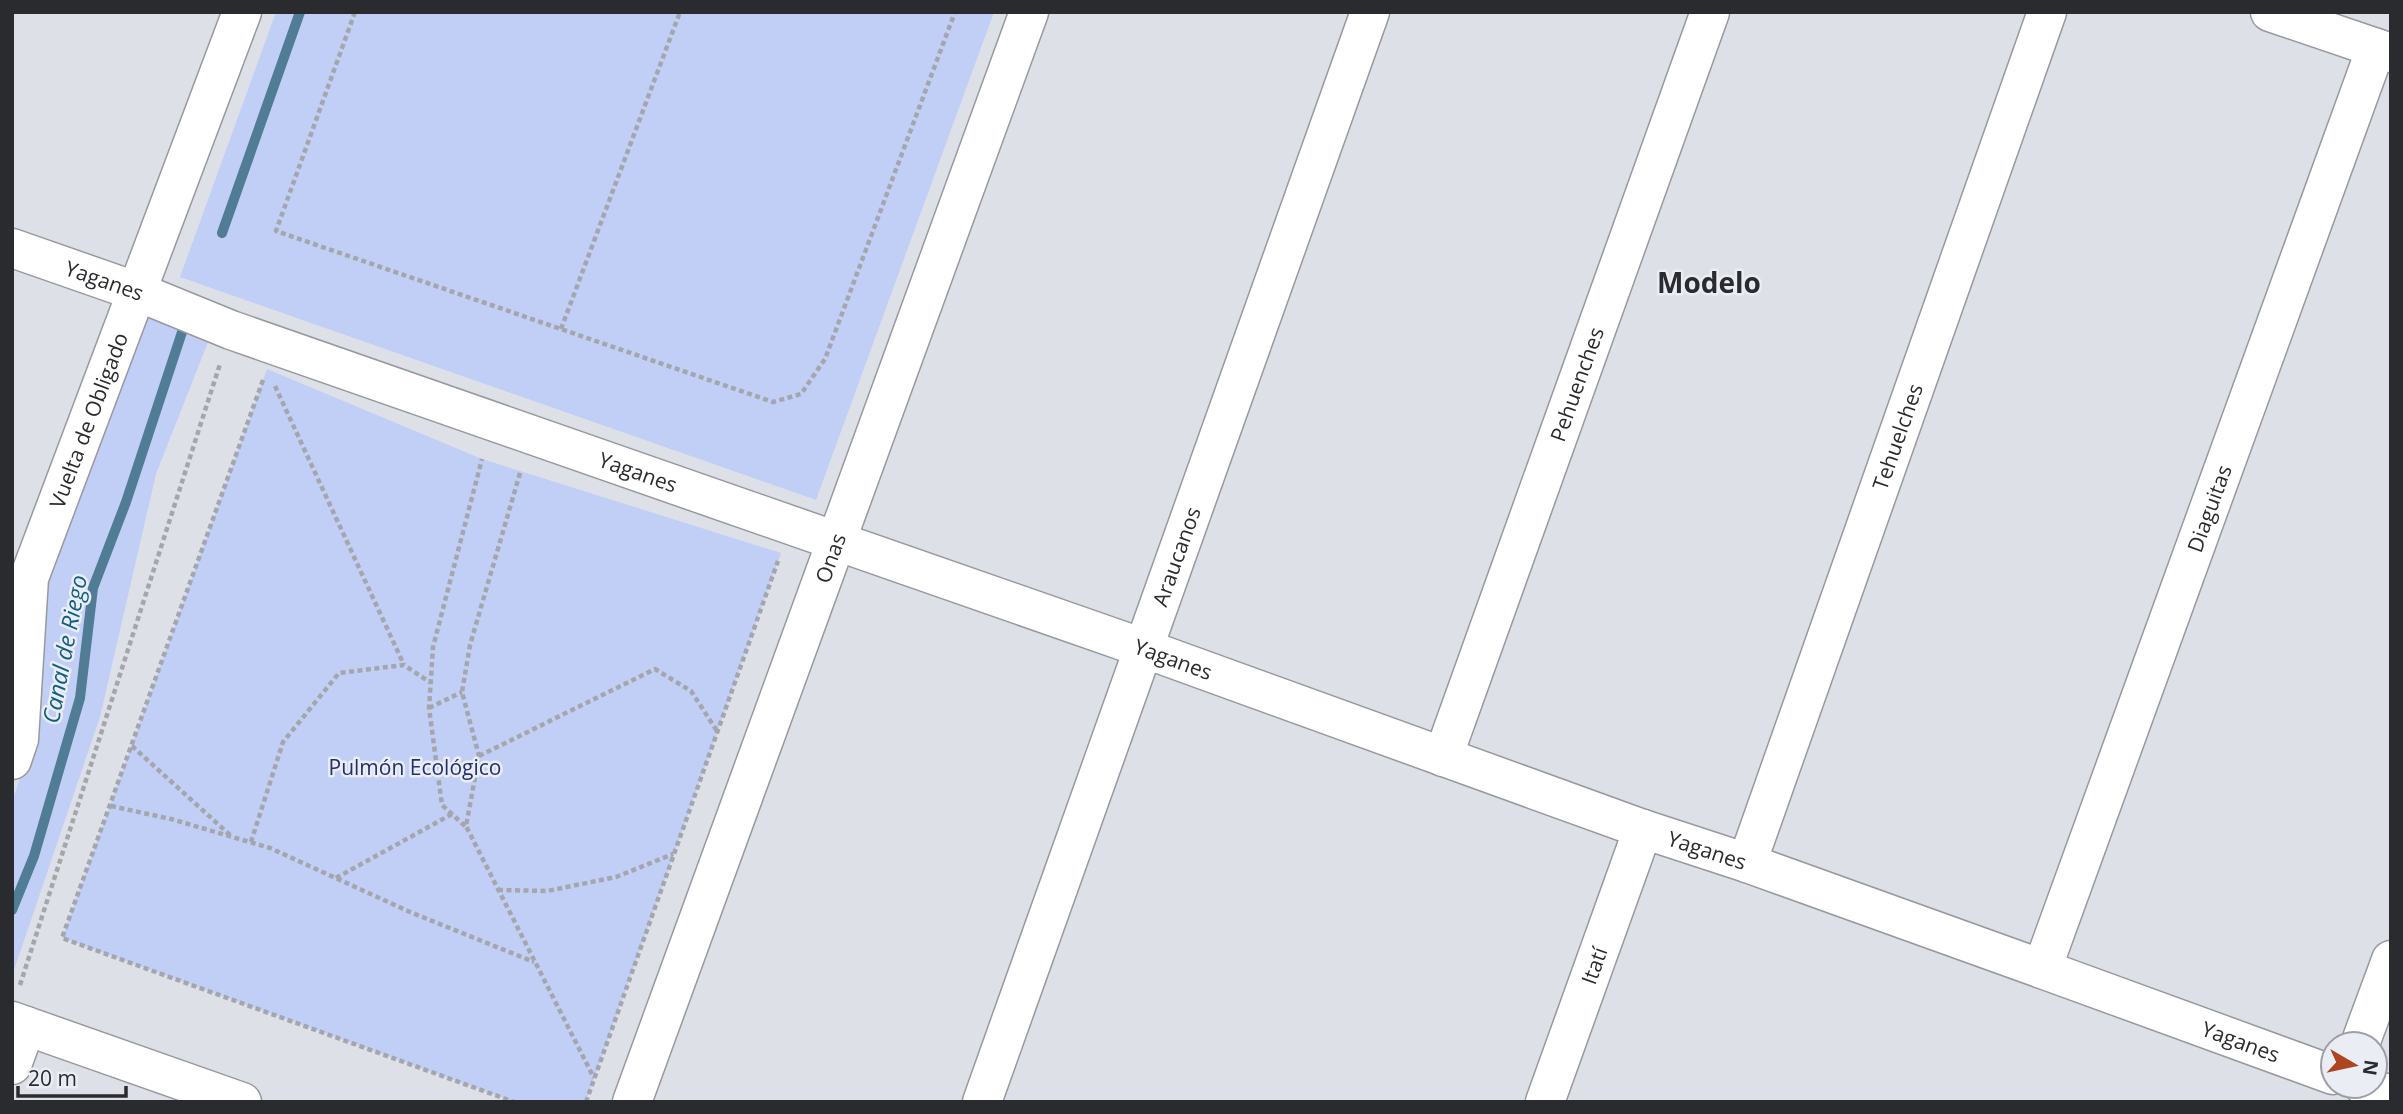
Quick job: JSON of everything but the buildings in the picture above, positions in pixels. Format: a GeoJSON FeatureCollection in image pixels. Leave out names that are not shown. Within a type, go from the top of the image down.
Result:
{"type":"FeatureCollection","features":[{"type":"Feature","properties":{"kind":"street","name":"Vuelta de Obligado"},"geometry":{"type":"LineString","coordinates":[[12,760],[19,738],[29,578],[242,12]]}},
{"type":"Feature","properties":{"kind":"street","name":"Onas"},"geometry":{"type":"LineString","coordinates":[[632,1102],[1029,12]]}},
{"type":"Feature","properties":{"kind":"street","name":"Araucanos"},"geometry":{"type":"LineString","coordinates":[[982,1102],[1370,12]]}},
{"type":"Feature","properties":{"kind":"street","name":"Pehuenches"},"geometry":{"type":"LineString","coordinates":[[1443,757],[1710,12]]}},
{"type":"Feature","properties":{"kind":"street","name":"Tehuelches"},"geometry":{"type":"LineString","coordinates":[[1747,863],[2047,12]]}},
{"type":"Feature","properties":{"kind":"street"},"geometry":{"type":"LineString","coordinates":[[2270,12],[2384,51]]}},
{"type":"Feature","properties":{"kind":"street","name":"Diaguitas"},"geometry":{"type":"LineString","coordinates":[[2042,968],[2384,51]]}},
{"type":"Feature","properties":{"kind":"street","name":"Yaganes"},"geometry":{"type":"LineString","coordinates":[[12,248],[138,292],[232,330],[1143,648],[1643,829],[1747,863],[2042,968],[2319,1070]]}},
{"type":"Feature","properties":{"kind":"street","name":"Itatí"},"geometry":{"type":"LineString","coordinates":[[1545,1102],[1643,829]]}},
{"type":"Feature","properties":{"kind":"street"},"geometry":{"type":"LineString","coordinates":[[2365,1030],[2391,960]]}},
{"type":"Feature","properties":{"kind":"street"},"geometry":{"type":"LineString","coordinates":[[12,1065],[18,1015],[242,1102]]}},
{"type":"Feature","properties":{"kind":"path"},"geometry":{"type":"LineString","coordinates":[[355,12],[276,231],[773,402],[801,394],[825,359],[955,12]]}},
{"type":"Feature","properties":{"kind":"path"},"geometry":{"type":"LineString","coordinates":[[561,329],[680,12]]}},
{"type":"Feature","properties":{"kind":"path"},"geometry":{"type":"LineString","coordinates":[[18,1015],[232,330]]}},
{"type":"Feature","properties":{"kind":"path"},"geometry":{"type":"LineString","coordinates":[[267,369],[62,938],[514,1102]]}},
{"type":"Feature","properties":{"kind":"path"},"geometry":{"type":"LineString","coordinates":[[273,381],[404,665],[431,683]]}},
{"type":"Feature","properties":{"kind":"path"},"geometry":{"type":"LineString","coordinates":[[482,459],[433,647],[429,708],[442,805],[466,826],[594,1079]]}},
{"type":"Feature","properties":{"kind":"path"},"geometry":{"type":"LineString","coordinates":[[466,826],[479,757],[462,692],[470,645],[520,473]]}},
{"type":"Feature","properties":{"kind":"path"},"geometry":{"type":"LineString","coordinates":[[586,1102],[780,553]]}},
{"type":"Feature","properties":{"kind":"path"},"geometry":{"type":"LineString","coordinates":[[251,842],[283,742],[339,673],[404,665]]}},
{"type":"Feature","properties":{"kind":"path"},"geometry":{"type":"LineString","coordinates":[[479,757],[655,669],[691,691],[717,731]]}},
{"type":"Feature","properties":{"kind":"path"},"geometry":{"type":"LineString","coordinates":[[429,708],[462,692]]}},
{"type":"Feature","properties":{"kind":"path"},"geometry":{"type":"LineString","coordinates":[[132,746],[231,836]]}},
{"type":"Feature","properties":{"kind":"path"},"geometry":{"type":"LineString","coordinates":[[111,806],[171,819],[270,848],[410,912],[535,962]]}},
{"type":"Feature","properties":{"kind":"path"},"geometry":{"type":"LineString","coordinates":[[336,878],[452,814]]}},
{"type":"Feature","properties":{"kind":"path"},"geometry":{"type":"LineString","coordinates":[[498,890],[547,891],[616,877],[674,853]]}},
{"type":"Feature","properties":{"kind":"green space"},"geometry":{"type":"Polygon","coordinates":[[[276,12],[994,12],[816,500],[180,277],[276,12]]]}},
{"type":"Feature","properties":{"kind":"green space"},"geometry":{"type":"Polygon","coordinates":[[[149,315],[210,337],[156,474],[100,717],[12,976],[12,802],[37,727],[50,572],[149,315]]]}},
{"type":"Feature","properties":{"kind":"green space","name":"Pulmón Ecológico"},"geometry":{"type":"Polygon","coordinates":[[[267,369],[482,459],[781,553],[586,1102],[514,1102],[62,938],[267,369]]]}},
{"type":"Feature","properties":{"kind":"waterway","name":"Canal de Riego"},"geometry":{"type":"LineString","coordinates":[[222,233],[300,12]]}},
{"type":"Feature","properties":{"kind":"waterway","name":"Canal de Riego"},"geometry":{"type":"LineString","coordinates":[[12,910],[34,856],[80,698],[93,588],[126,502],[186,320]]}},
{"type":"Feature","properties":{"kind":"district","name":"Modelo"},"geometry":{"type":"Point","coordinates":[1709,282]}}]}
